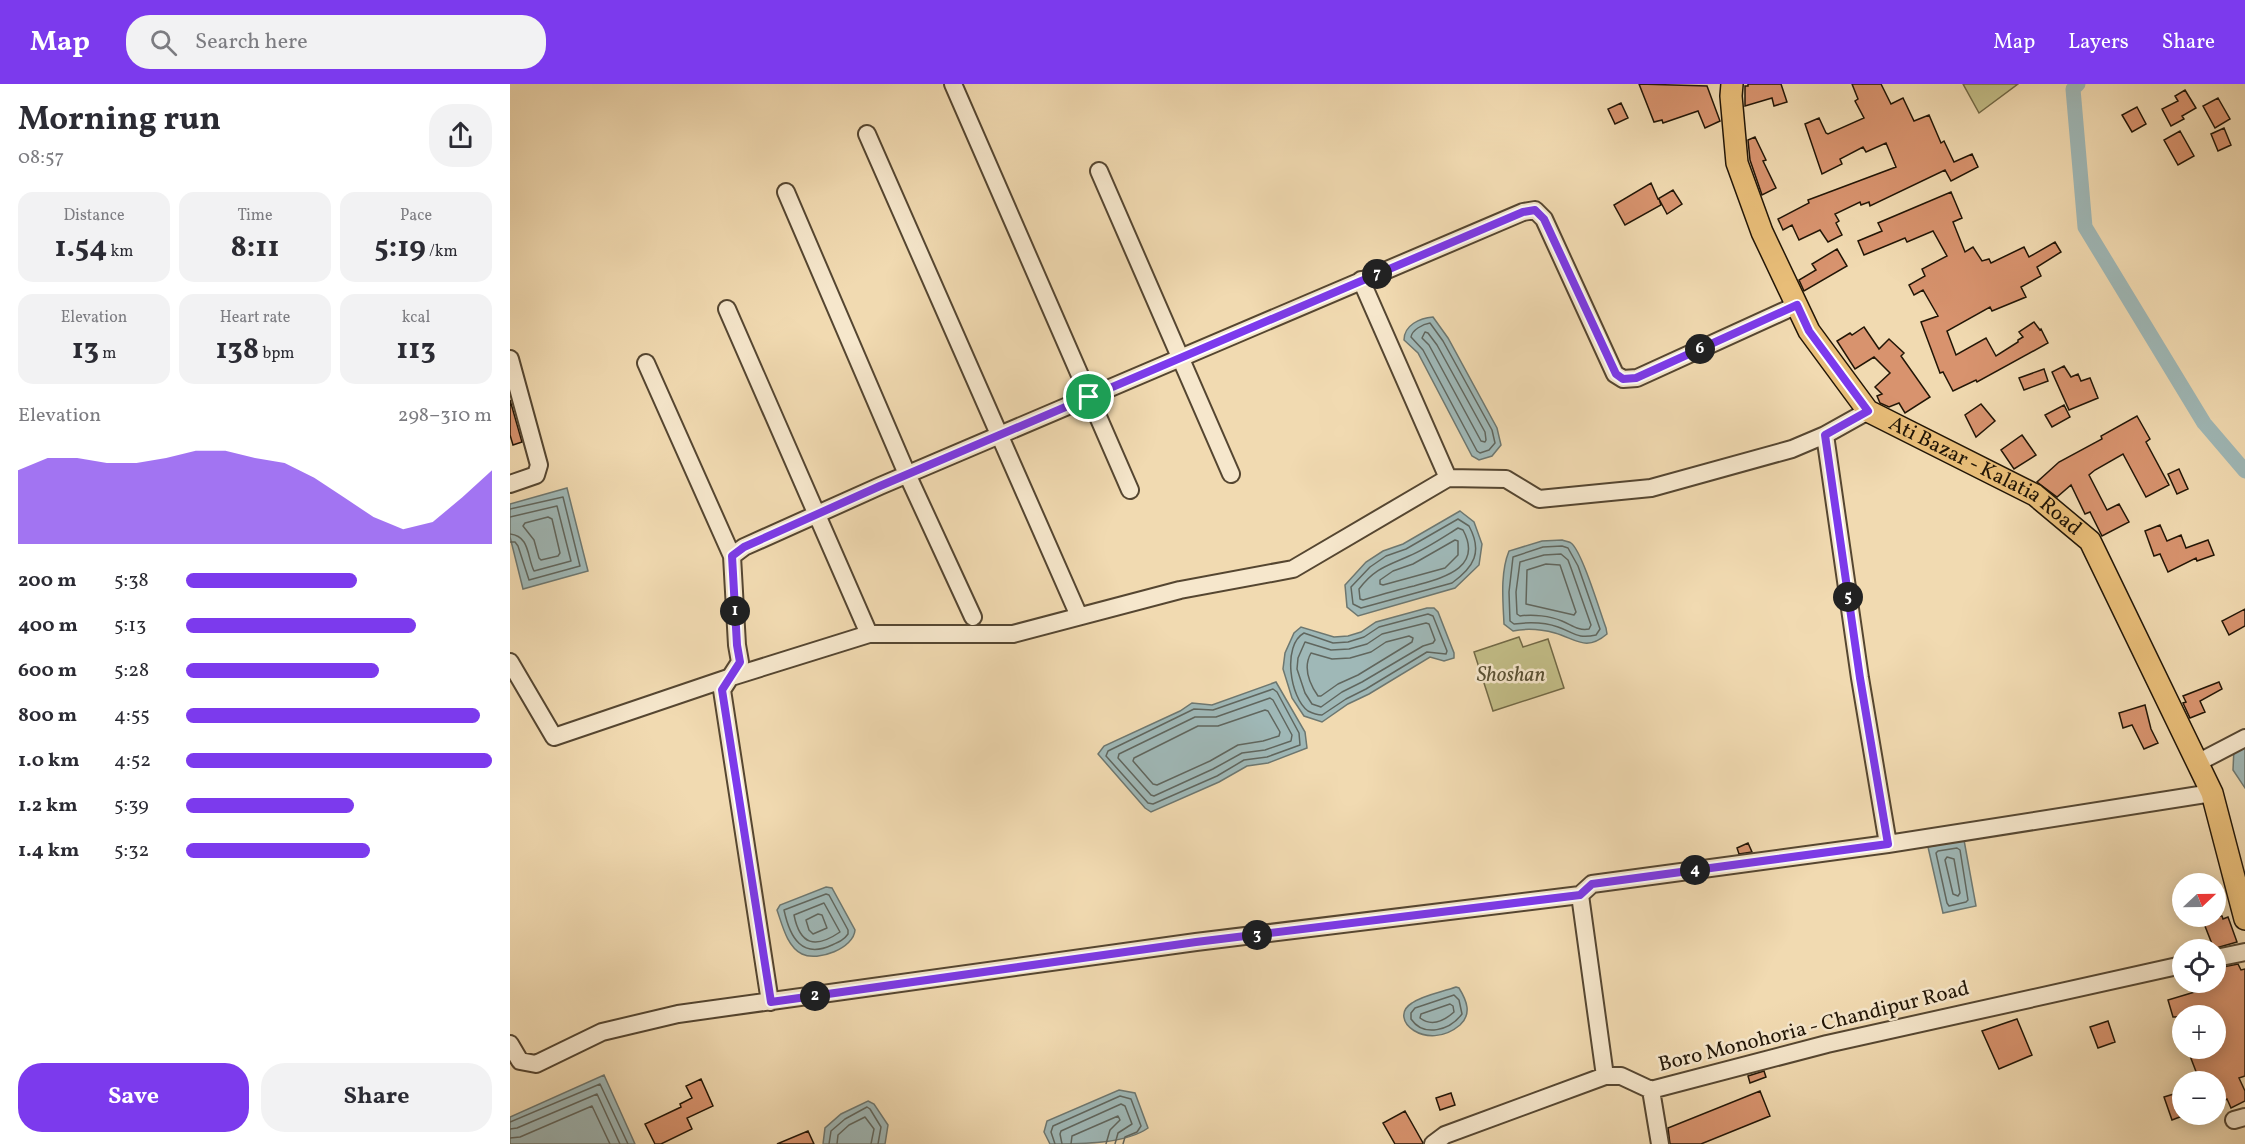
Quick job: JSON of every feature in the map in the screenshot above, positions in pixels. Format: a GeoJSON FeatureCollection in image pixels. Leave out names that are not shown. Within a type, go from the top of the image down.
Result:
{"type":"FeatureCollection","features":[{"type":"Feature","properties":{"kind":"main road","name":"Ati Bazar - Kalatia Road"},"geometry":{"type":"LineString","coordinates":[[1732,84],[1737,162],[1762,232],[1809,331],[1868,411],[2035,495],[2090,541],[2126,610],[2164,698],[2212,792],[2245,919]]}},
{"type":"Feature","properties":{"kind":"street"},"geometry":{"type":"LineString","coordinates":[[953,84],[1130,490]]}},
{"type":"Feature","properties":{"kind":"street"},"geometry":{"type":"LineString","coordinates":[[867,134],[1079,616]]}},
{"type":"Feature","properties":{"kind":"street"},"geometry":{"type":"LineString","coordinates":[[1099,171],[1231,474]]}},
{"type":"Feature","properties":{"kind":"street"},"geometry":{"type":"LineString","coordinates":[[786,192],[907,474],[973,617]]}},
{"type":"Feature","properties":{"kind":"street"},"geometry":{"type":"LineString","coordinates":[[732,556],[744,547],[907,474],[1523,212],[1535,210],[1544,219],[1616,374],[1623,379],[1636,378],[1797,305]]}},
{"type":"Feature","properties":{"kind":"street"},"geometry":{"type":"LineString","coordinates":[[1361,280],[1448,478]]}},
{"type":"Feature","properties":{"kind":"street"},"geometry":{"type":"LineString","coordinates":[[727,309],[869,634]]}},
{"type":"Feature","properties":{"kind":"street"},"geometry":{"type":"LineString","coordinates":[[510,359],[539,465],[536,475],[510,484]]}},
{"type":"Feature","properties":{"kind":"street"},"geometry":{"type":"LineString","coordinates":[[646,363],[732,556],[740,662],[722,690],[771,1002]]}},
{"type":"Feature","properties":{"kind":"street"},"geometry":{"type":"LineString","coordinates":[[510,662],[554,736],[869,634],[1013,634],[1180,590],[1293,569],[1448,478],[1506,479],[1539,499],[1651,488],[1792,449],[1825,435],[1868,411]]}},
{"type":"Feature","properties":{"kind":"street"},"geometry":{"type":"LineString","coordinates":[[1825,435],[1860,678],[1888,844]]}},
{"type":"Feature","properties":{"kind":"street"},"geometry":{"type":"LineString","coordinates":[[2197,763],[2245,738]]}},
{"type":"Feature","properties":{"kind":"street"},"geometry":{"type":"LineString","coordinates":[[510,1044],[520,1061],[536,1064],[602,1032],[678,1014],[1196,942],[1580,895],[1592,884],[1888,844],[2212,792]]}},
{"type":"Feature","properties":{"kind":"street"},"geometry":{"type":"LineString","coordinates":[[1444,1141],[1605,1076],[1580,895]]}},
{"type":"Feature","properties":{"kind":"street"},"geometry":{"type":"LineString","coordinates":[[2226,956],[2245,952]]}},
{"type":"Feature","properties":{"kind":"street","name":"Boro Monohoria - Chandipur Road"},"geometry":{"type":"LineString","coordinates":[[1605,1076],[1621,1076],[1651,1090],[1827,1044],[2172,967]]}},
{"type":"Feature","properties":{"kind":"street"},"geometry":{"type":"LineString","coordinates":[[1651,1090],[1660,1144]]}},
{"type":"Feature","properties":{"kind":"green space"},"geometry":{"type":"Polygon","coordinates":[[[1963,84],[2018,84],[1979,113],[1963,84]]]}},
{"type":"Feature","properties":{"kind":"green space","name":"Shoshan"},"geometry":{"type":"Polygon","coordinates":[[[1519,637],[1523,647],[1548,639],[1564,688],[1493,711],[1474,652],[1519,637]]]}},
{"type":"Feature","properties":{"kind":"water"},"geometry":{"type":"Polygon","coordinates":[[[1433,317],[1448,338],[1497,428],[1501,445],[1492,456],[1479,460],[1472,456],[1418,353],[1404,340],[1410,326],[1433,317]]]}},
{"type":"Feature","properties":{"kind":"water"},"geometry":{"type":"Polygon","coordinates":[[[567,488],[588,571],[523,589],[510,537],[510,504],[567,488]]]}},
{"type":"Feature","properties":{"kind":"water"},"geometry":{"type":"Polygon","coordinates":[[[1460,511],[1474,522],[1482,544],[1479,565],[1455,588],[1358,616],[1347,607],[1345,585],[1366,562],[1383,551],[1403,544],[1460,511]]]}},
{"type":"Feature","properties":{"kind":"water"},"geometry":{"type":"Polygon","coordinates":[[[1562,540],[1571,543],[1580,557],[1606,628],[1607,634],[1593,642],[1581,642],[1539,630],[1513,631],[1504,624],[1503,578],[1509,551],[1542,541],[1562,540]]]}},
{"type":"Feature","properties":{"kind":"water"},"geometry":{"type":"Polygon","coordinates":[[[1434,608],[1438,612],[1454,658],[1444,661],[1430,657],[1348,704],[1322,722],[1304,716],[1292,698],[1283,669],[1285,653],[1294,633],[1301,627],[1334,637],[1348,636],[1361,632],[1376,622],[1434,608]]]}},
{"type":"Feature","properties":{"kind":"water"},"geometry":{"type":"Polygon","coordinates":[[[1276,682],[1305,732],[1307,748],[1268,763],[1247,766],[1219,782],[1151,812],[1098,754],[1104,746],[1180,711],[1192,703],[1212,705],[1276,682]]]}},
{"type":"Feature","properties":{"kind":"water"},"geometry":{"type":"Polygon","coordinates":[[[2245,744],[2245,788],[2233,770],[2234,748],[2245,744]]]}},
{"type":"Feature","properties":{"kind":"water"},"geometry":{"type":"Polygon","coordinates":[[[1964,840],[1976,906],[1943,913],[1928,847],[1964,840]]]}},
{"type":"Feature","properties":{"kind":"water"},"geometry":{"type":"Polygon","coordinates":[[[826,887],[832,888],[855,930],[853,937],[842,948],[826,955],[802,954],[789,941],[777,910],[780,905],[826,887]]]}},
{"type":"Feature","properties":{"kind":"water"},"geometry":{"type":"Polygon","coordinates":[[[1456,987],[1462,993],[1467,1007],[1466,1016],[1460,1025],[1447,1033],[1435,1036],[1423,1035],[1414,1031],[1407,1024],[1404,1017],[1405,1010],[1412,1003],[1456,987]]]}},
{"type":"Feature","properties":{"kind":"water"},"geometry":{"type":"Polygon","coordinates":[[[604,1075],[635,1144],[510,1144],[510,1117],[604,1075]]]}},
{"type":"Feature","properties":{"kind":"water"},"geometry":{"type":"Polygon","coordinates":[[[1119,1090],[1135,1093],[1148,1128],[1115,1140],[1050,1144],[1044,1132],[1047,1121],[1119,1090]]]}},
{"type":"Feature","properties":{"kind":"water"},"geometry":{"type":"Polygon","coordinates":[[[868,1101],[874,1104],[888,1125],[885,1144],[823,1144],[825,1128],[841,1114],[868,1101]]]}},
{"type":"Feature","properties":{"kind":"building"},"geometry":{"type":"Polygon","coordinates":[[[1639,84],[1707,86],[1720,121],[1705,128],[1698,111],[1663,123],[1662,120],[1654,122],[1639,84]]]}},
{"type":"Feature","properties":{"kind":"building"},"geometry":{"type":"Polygon","coordinates":[[[1748,84],[1781,84],[1787,102],[1774,106],[1772,98],[1745,106],[1745,86],[1748,84]]]}},
{"type":"Feature","properties":{"kind":"building"},"geometry":{"type":"Polygon","coordinates":[[[1852,84],[1881,84],[1891,104],[1903,98],[1914,121],[1929,115],[1941,143],[1944,141],[1954,162],[1972,154],[1978,167],[1951,181],[1945,170],[1870,206],[1869,202],[1861,205],[1860,202],[1835,214],[1839,221],[1836,223],[1842,235],[1828,242],[1820,230],[1799,240],[1792,225],[1783,230],[1778,219],[1809,203],[1808,200],[1896,167],[1886,143],[1866,152],[1863,147],[1840,159],[1842,164],[1822,174],[1805,124],[1819,118],[1828,134],[1864,118],[1855,101],[1858,99],[1852,84]]]}},
{"type":"Feature","properties":{"kind":"building"},"geometry":{"type":"Polygon","coordinates":[[[2185,90],[2196,108],[2182,116],[2184,119],[2171,126],[2162,109],[2178,101],[2175,96],[2185,90]]]}},
{"type":"Feature","properties":{"kind":"building"},"geometry":{"type":"Polygon","coordinates":[[[2218,98],[2230,119],[2215,128],[2203,106],[2218,98]]]}},
{"type":"Feature","properties":{"kind":"building"},"geometry":{"type":"Polygon","coordinates":[[[1621,103],[1628,118],[1615,124],[1608,109],[1621,103]]]}},
{"type":"Feature","properties":{"kind":"building"},"geometry":{"type":"Polygon","coordinates":[[[2137,107],[2146,124],[2132,132],[2122,115],[2137,107]]]}},
{"type":"Feature","properties":{"kind":"building"},"geometry":{"type":"Polygon","coordinates":[[[2224,128],[2231,145],[2218,151],[2211,134],[2224,128]]]}},
{"type":"Feature","properties":{"kind":"building"},"geometry":{"type":"Polygon","coordinates":[[[2180,131],[2194,156],[2178,165],[2164,140],[2180,131]]]}},
{"type":"Feature","properties":{"kind":"building"},"geometry":{"type":"Polygon","coordinates":[[[1755,137],[1776,188],[1762,195],[1750,160],[1748,140],[1755,137]]]}},
{"type":"Feature","properties":{"kind":"building"},"geometry":{"type":"Polygon","coordinates":[[[1651,183],[1658,199],[1673,190],[1682,204],[1667,214],[1659,199],[1661,205],[1625,225],[1614,205],[1651,183]]]}},
{"type":"Feature","properties":{"kind":"building"},"geometry":{"type":"Polygon","coordinates":[[[1951,192],[1962,218],[1953,222],[1965,252],[1973,247],[1982,261],[1989,259],[1991,263],[2024,247],[2029,257],[2055,242],[2061,252],[2037,267],[2041,276],[2021,287],[2026,297],[1992,311],[1990,307],[1947,331],[1956,355],[1986,338],[1996,356],[2018,342],[2023,337],[2019,332],[2034,322],[2041,329],[2048,343],[1977,382],[1976,380],[1953,391],[1943,372],[1940,373],[1921,322],[1938,316],[1923,290],[1914,295],[1909,285],[1925,276],[1922,269],[1947,256],[1933,231],[1907,242],[1905,238],[1864,255],[1858,241],[1882,231],[1878,223],[1951,192]]]}},
{"type":"Feature","properties":{"kind":"building"},"geometry":{"type":"Polygon","coordinates":[[[1837,249],[1847,266],[1804,291],[1799,280],[1816,270],[1812,264],[1837,249]]]}},
{"type":"Feature","properties":{"kind":"building"},"geometry":{"type":"Polygon","coordinates":[[[1864,327],[1879,349],[1889,339],[1904,353],[1901,356],[1930,397],[1905,413],[1899,403],[1889,407],[1880,403],[1877,396],[1882,394],[1875,387],[1890,373],[1874,357],[1855,369],[1837,341],[1864,327]]]}},
{"type":"Feature","properties":{"kind":"building"},"geometry":{"type":"Polygon","coordinates":[[[2064,366],[2071,377],[2078,374],[2081,381],[2090,378],[2098,398],[2069,410],[2052,372],[2064,366]]]}},
{"type":"Feature","properties":{"kind":"building"},"geometry":{"type":"Polygon","coordinates":[[[2044,369],[2048,381],[2024,390],[2019,378],[2044,369]]]}},
{"type":"Feature","properties":{"kind":"building"},"geometry":{"type":"Polygon","coordinates":[[[510,400],[522,442],[513,445],[510,435],[510,400]]]}},
{"type":"Feature","properties":{"kind":"building"},"geometry":{"type":"Polygon","coordinates":[[[1981,404],[1995,421],[1976,437],[1965,415],[1981,404]]]}},
{"type":"Feature","properties":{"kind":"building"},"geometry":{"type":"Polygon","coordinates":[[[2064,405],[2070,417],[2052,427],[2045,415],[2064,405]]]}},
{"type":"Feature","properties":{"kind":"building"},"geometry":{"type":"Polygon","coordinates":[[[2137,416],[2150,439],[2146,442],[2169,485],[2146,497],[2123,454],[2095,470],[2089,475],[2107,510],[2119,504],[2129,522],[2102,536],[2090,512],[2085,514],[2071,485],[2057,497],[2037,482],[2059,462],[2102,439],[2101,436],[2137,416]]]}},
{"type":"Feature","properties":{"kind":"building"},"geometry":{"type":"Polygon","coordinates":[[[2022,435],[2036,455],[2014,469],[2001,450],[2022,435]]]}},
{"type":"Feature","properties":{"kind":"building"},"geometry":{"type":"Polygon","coordinates":[[[2179,469],[2188,489],[2177,494],[2168,474],[2179,469]]]}},
{"type":"Feature","properties":{"kind":"building"},"geometry":{"type":"Polygon","coordinates":[[[2160,525],[2167,541],[2181,535],[2186,548],[2208,540],[2214,555],[2197,561],[2196,558],[2168,572],[2160,554],[2154,556],[2145,531],[2160,525]]]}},
{"type":"Feature","properties":{"kind":"building"},"geometry":{"type":"Polygon","coordinates":[[[2245,609],[2245,626],[2229,635],[2222,621],[2245,609]]]}},
{"type":"Feature","properties":{"kind":"building"},"geometry":{"type":"Polygon","coordinates":[[[2219,682],[2222,689],[2200,701],[2205,712],[2190,718],[2183,703],[2186,702],[2183,696],[2219,682]]]}},
{"type":"Feature","properties":{"kind":"building"},"geometry":{"type":"Polygon","coordinates":[[[2145,705],[2151,729],[2158,743],[2144,749],[2132,725],[2123,728],[2119,713],[2145,705]]]}},
{"type":"Feature","properties":{"kind":"building"},"geometry":{"type":"Polygon","coordinates":[[[1748,843],[1752,852],[1739,854],[1737,848],[1748,843]]]}},
{"type":"Feature","properties":{"kind":"building"},"geometry":{"type":"Polygon","coordinates":[[[2228,917],[2237,942],[2226,945],[2226,939],[2210,939],[2205,927],[2226,927],[2226,918],[2228,917]]]}},
{"type":"Feature","properties":{"kind":"building"},"geometry":{"type":"Polygon","coordinates":[[[2238,964],[2241,970],[2245,969],[2245,1076],[2239,1078],[2245,1091],[2245,1101],[2231,1108],[2226,1100],[2226,1071],[2196,1071],[2191,1059],[2226,1059],[2226,1005],[2172,1005],[2172,1014],[2168,1000],[2191,993],[2226,993],[2226,966],[2238,964]]]}},
{"type":"Feature","properties":{"kind":"building"},"geometry":{"type":"Polygon","coordinates":[[[2017,1019],[2032,1055],[1999,1069],[1982,1031],[2017,1019]]]}},
{"type":"Feature","properties":{"kind":"building"},"geometry":{"type":"Polygon","coordinates":[[[2108,1021],[2115,1042],[2098,1048],[2090,1027],[2108,1021]]]}},
{"type":"Feature","properties":{"kind":"building"},"geometry":{"type":"Polygon","coordinates":[[[1764,1071],[1766,1077],[1750,1083],[1748,1076],[1764,1071]]]}},
{"type":"Feature","properties":{"kind":"building"},"geometry":{"type":"Polygon","coordinates":[[[701,1079],[713,1106],[687,1118],[692,1129],[661,1144],[655,1144],[645,1124],[681,1107],[680,1104],[692,1098],[686,1086],[701,1079]]]}},
{"type":"Feature","properties":{"kind":"building"},"geometry":{"type":"Polygon","coordinates":[[[1760,1091],[1770,1116],[1701,1144],[1670,1144],[1668,1128],[1760,1091]]]}},
{"type":"Feature","properties":{"kind":"building"},"geometry":{"type":"Polygon","coordinates":[[[1451,1093],[1455,1105],[1440,1110],[1436,1098],[1451,1093]]]}},
{"type":"Feature","properties":{"kind":"building"},"geometry":{"type":"Polygon","coordinates":[[[2172,1095],[2172,1120],[2164,1097],[2172,1095]]]}},
{"type":"Feature","properties":{"kind":"building"},"geometry":{"type":"Polygon","coordinates":[[[1405,1111],[1423,1144],[1395,1144],[1383,1123],[1405,1111]]]}},
{"type":"Feature","properties":{"kind":"building"},"geometry":{"type":"Polygon","coordinates":[[[808,1131],[814,1144],[777,1144],[808,1131]]]}},
{"type":"Feature","properties":{"kind":"waterway"},"geometry":{"type":"LineString","coordinates":[[2078,84],[2073,89],[2085,227],[2204,423],[2245,471]]}},
{"type":"Feature","properties":{"kind":"route"},"geometry":{"type":"LineString","coordinates":[[1535,210],[1544,219],[1616,374],[1623,379],[1636,378],[1797,305],[1809,331],[1868,411],[1825,435],[1860,678],[1888,844],[1592,884],[1580,895],[1196,942],[771,1002],[722,690],[740,662],[732,556],[744,547],[880,486],[1089,397],[1523,212],[1535,210]]}}]}
